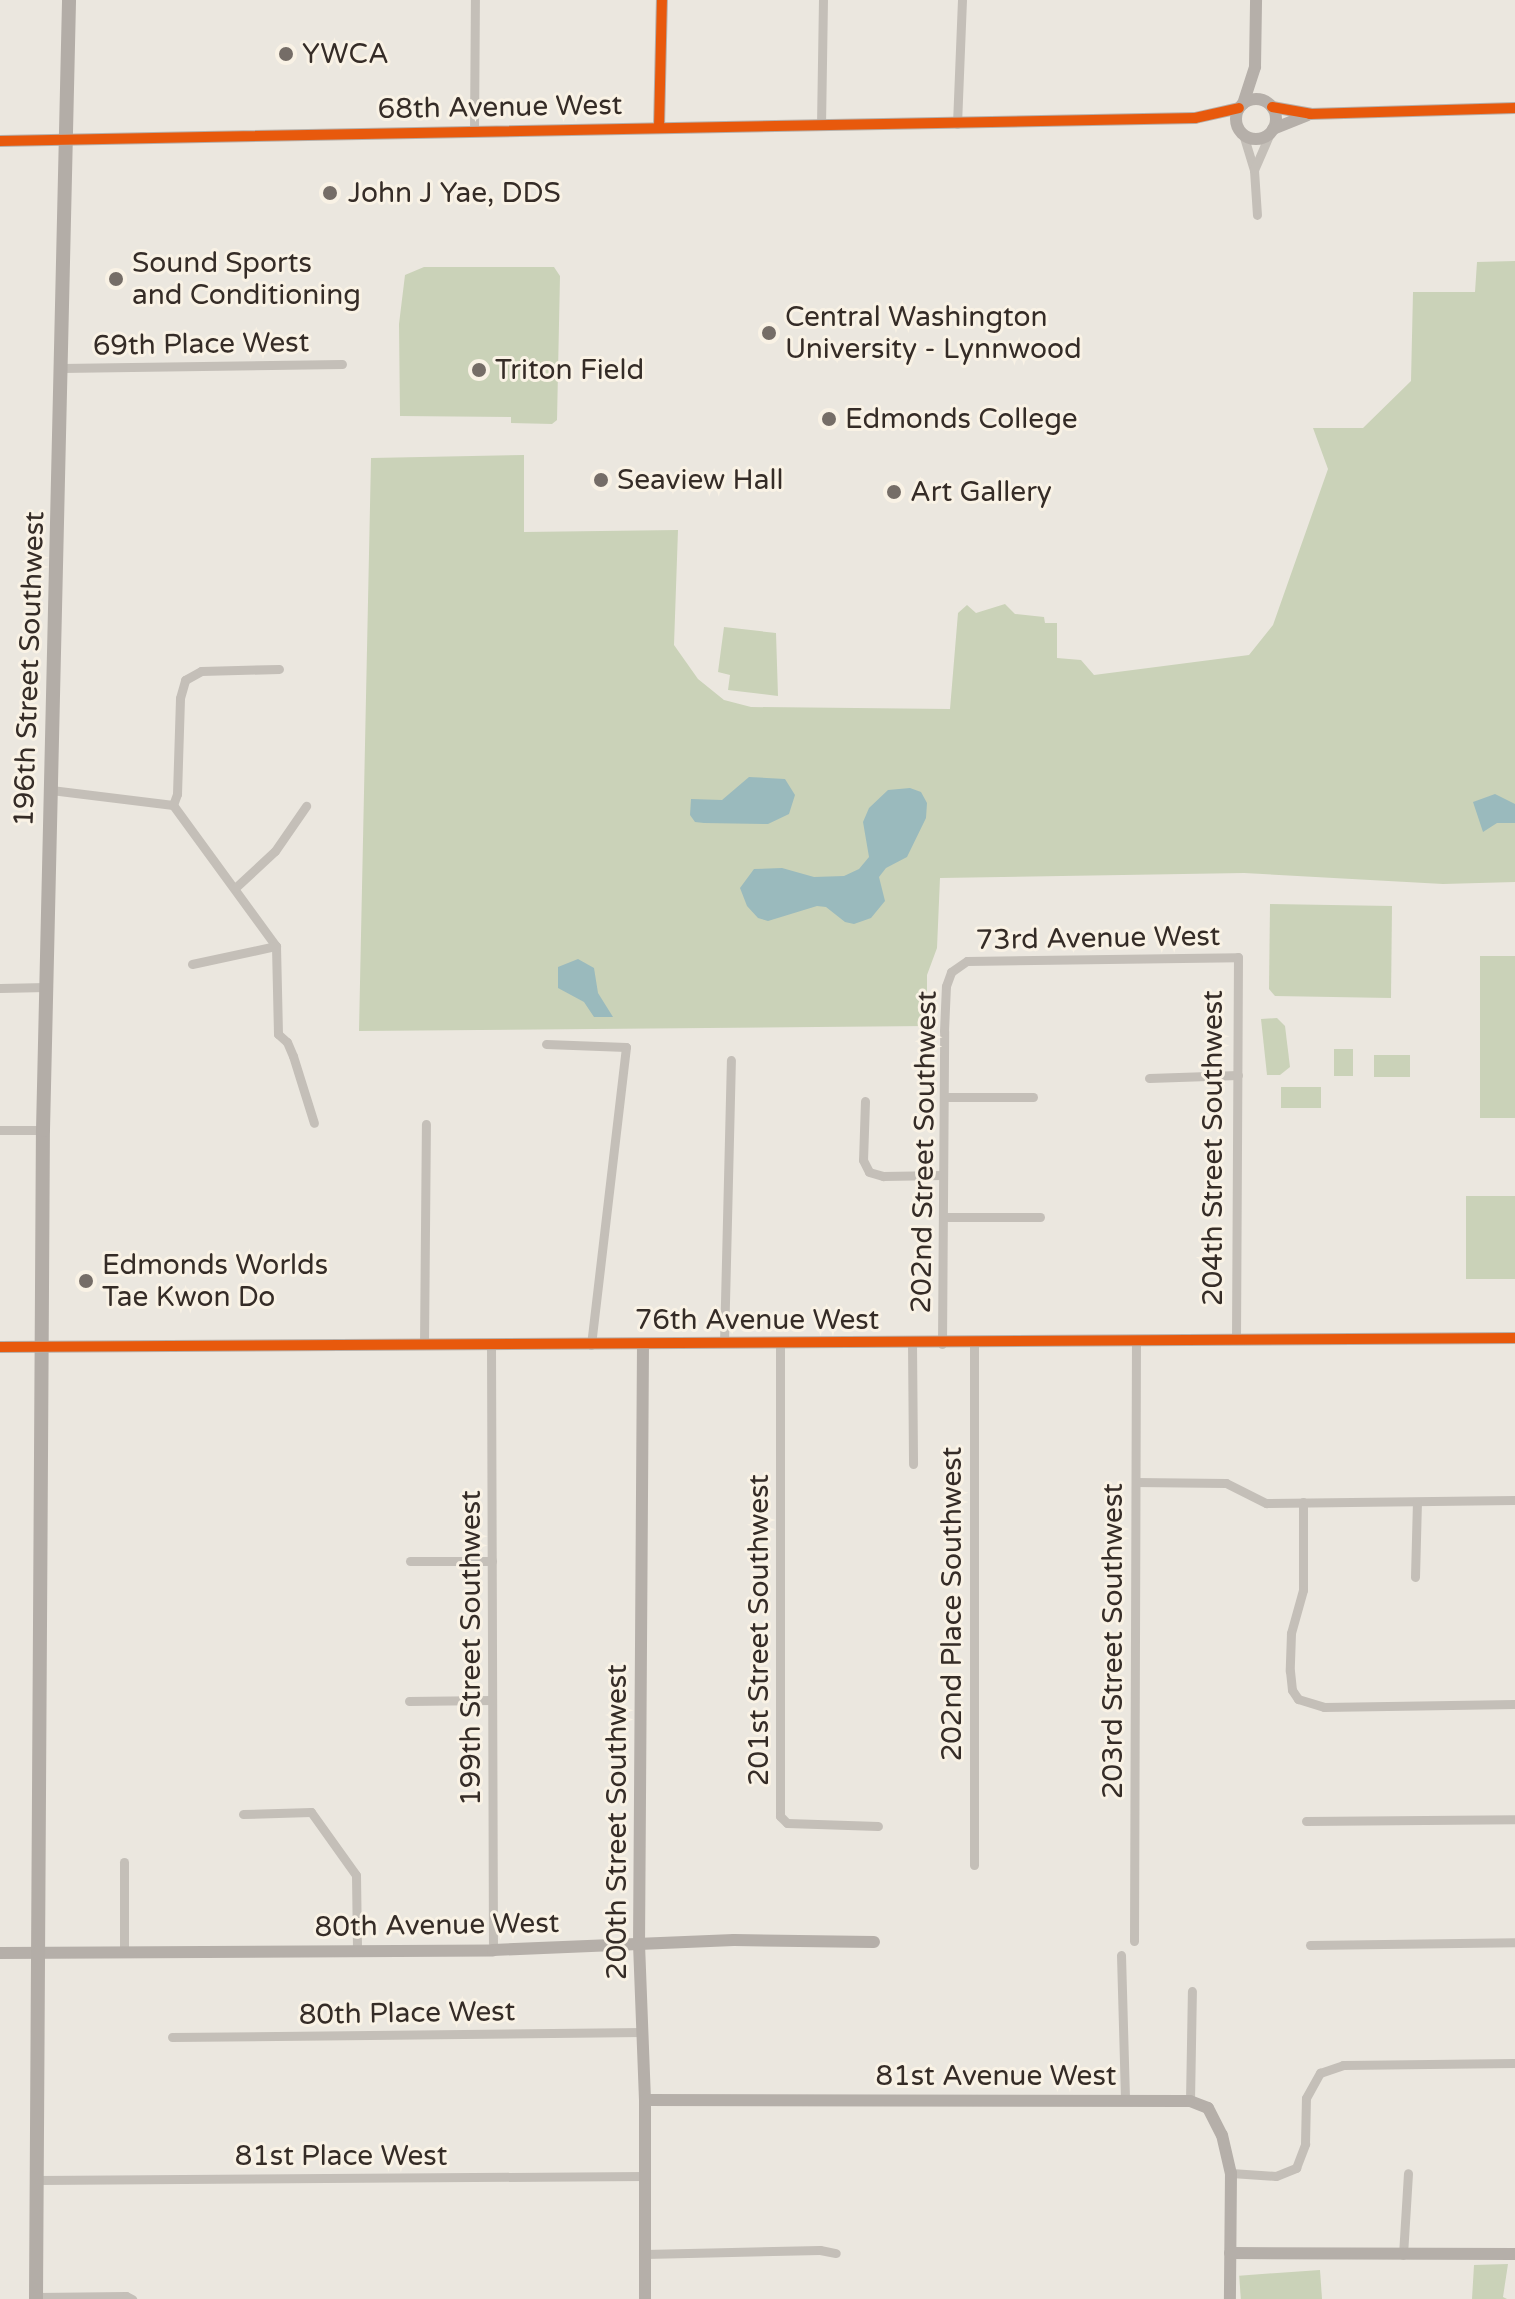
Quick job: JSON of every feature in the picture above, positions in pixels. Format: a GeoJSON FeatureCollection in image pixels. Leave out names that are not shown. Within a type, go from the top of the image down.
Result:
{"type":"FeatureCollection","features":[{"type":"Feature","properties":{"kind":"main road","name":"196th Street Southwest"},"geometry":{"type":"LineString","coordinates":[[36,2298],[43,1130],[69,0]]}},
{"type":"Feature","properties":{"kind":"street"},"geometry":{"type":"LineString","coordinates":[[474,132],[476,0]]}},
{"type":"Feature","properties":{"kind":"street"},"geometry":{"type":"LineString","coordinates":[[659,128],[662,0]]}},
{"type":"Feature","properties":{"kind":"street"},"geometry":{"type":"LineString","coordinates":[[821,126],[823,0]]}},
{"type":"Feature","properties":{"kind":"street"},"geometry":{"type":"LineString","coordinates":[[957,124],[962,0]]}},
{"type":"Feature","properties":{"kind":"street"},"geometry":{"type":"LineString","coordinates":[[1256,0],[1255,67],[1236,119],[1254,170],[1257,215]]}},
{"type":"Feature","properties":{"kind":"street"},"geometry":{"type":"LineString","coordinates":[[1254,170],[1276,118],[1255,67]]}},
{"type":"Feature","properties":{"kind":"street"},"geometry":{"type":"LineString","coordinates":[[1241,106],[1253,99],[1310,114],[1515,108]]}},
{"type":"Feature","properties":{"kind":"street","name":"68th Avenue West"},"geometry":{"type":"LineString","coordinates":[[0,141],[1195,118],[1241,106]]}},
{"type":"Feature","properties":{"kind":"street"},"geometry":{"type":"LineString","coordinates":[[1241,132],[1254,139],[1310,114]]}},
{"type":"Feature","properties":{"kind":"street","name":"68th Avenue West"},"geometry":{"type":"LineString","coordinates":[[1195,118],[1241,132]]}},
{"type":"Feature","properties":{"kind":"street","name":"69th Place West"},"geometry":{"type":"LineString","coordinates":[[61,368],[342,364]]}},
{"type":"Feature","properties":{"kind":"street"},"geometry":{"type":"LineString","coordinates":[[173,805],[177,794],[180,693],[185,680],[201,671],[279,669]]}},
{"type":"Feature","properties":{"kind":"street"},"geometry":{"type":"LineString","coordinates":[[51,790],[173,805],[276,946],[278,1034],[287,1042],[314,1123]]}},
{"type":"Feature","properties":{"kind":"street"},"geometry":{"type":"LineString","coordinates":[[235,888],[275,851],[306,806]]}},
{"type":"Feature","properties":{"kind":"street"},"geometry":{"type":"LineString","coordinates":[[192,964],[276,946]]}},
{"type":"Feature","properties":{"kind":"street","name":"73rd Avenue West"},"geometry":{"type":"LineString","coordinates":[[959,965],[967,961],[1238,957]]}},
{"type":"Feature","properties":{"kind":"street","name":"204th Street Southwest"},"geometry":{"type":"LineString","coordinates":[[1236,1339],[1238,957]]}},
{"type":"Feature","properties":{"kind":"street","name":"202nd Street Southwest"},"geometry":{"type":"LineString","coordinates":[[942,1344],[946,986],[959,965]]}},
{"type":"Feature","properties":{"kind":"street"},"geometry":{"type":"LineString","coordinates":[[0,988],[46,987]]}},
{"type":"Feature","properties":{"kind":"street"},"geometry":{"type":"LineString","coordinates":[[546,1044],[626,1047],[591,1345]]}},
{"type":"Feature","properties":{"kind":"street"},"geometry":{"type":"LineString","coordinates":[[724,1343],[731,1060]]}},
{"type":"Feature","properties":{"kind":"street"},"geometry":{"type":"LineString","coordinates":[[1149,1078],[1238,1075]]}},
{"type":"Feature","properties":{"kind":"street"},"geometry":{"type":"LineString","coordinates":[[944,1097],[1033,1097]]}},
{"type":"Feature","properties":{"kind":"street"},"geometry":{"type":"LineString","coordinates":[[865,1101],[863,1160],[869,1172],[883,1176],[943,1175]]}},
{"type":"Feature","properties":{"kind":"street"},"geometry":{"type":"LineString","coordinates":[[424,1345],[426,1124]]}},
{"type":"Feature","properties":{"kind":"street"},"geometry":{"type":"LineString","coordinates":[[0,1130],[43,1130]]}},
{"type":"Feature","properties":{"kind":"street"},"geometry":{"type":"LineString","coordinates":[[943,1217],[1040,1217]]}},
{"type":"Feature","properties":{"kind":"street","name":"76th Avenue West"},"geometry":{"type":"LineString","coordinates":[[0,1347],[974,1344],[1515,1338]]}},
{"type":"Feature","properties":{"kind":"street","name":"203rd Street Southwest"},"geometry":{"type":"LineString","coordinates":[[1134,1941],[1136,1341]]}},
{"type":"Feature","properties":{"kind":"street","name":"201st Street Southwest"},"geometry":{"type":"LineString","coordinates":[[780,1343],[780,1816],[787,1823],[878,1826]]}},
{"type":"Feature","properties":{"kind":"street","name":"200th Street Southwest"},"geometry":{"type":"LineString","coordinates":[[643,1344],[639,1944],[645,2100],[645,2299]]}},
{"type":"Feature","properties":{"kind":"street","name":"202nd Street Southwest"},"geometry":{"type":"LineString","coordinates":[[912,1344],[913,1464]]}},
{"type":"Feature","properties":{"kind":"street","name":"202nd Place Southwest"},"geometry":{"type":"LineString","coordinates":[[974,1344],[974,1865]]}},
{"type":"Feature","properties":{"kind":"street","name":"199th Street Southwest"},"geometry":{"type":"LineString","coordinates":[[491,1346],[493,1950]]}},
{"type":"Feature","properties":{"kind":"street"},"geometry":{"type":"LineString","coordinates":[[1136,1482],[1226,1483],[1266,1503],[1515,1500]]}},
{"type":"Feature","properties":{"kind":"street"},"geometry":{"type":"LineString","coordinates":[[1303,1502],[1303,1590],[1291,1633],[1290,1659],[1292,1690],[1298,1699],[1324,1707],[1515,1704]]}},
{"type":"Feature","properties":{"kind":"street"},"geometry":{"type":"LineString","coordinates":[[1415,1577],[1417,1502]]}},
{"type":"Feature","properties":{"kind":"street"},"geometry":{"type":"LineString","coordinates":[[410,1561],[492,1561]]}},
{"type":"Feature","properties":{"kind":"street"},"geometry":{"type":"LineString","coordinates":[[409,1701],[492,1700]]}},
{"type":"Feature","properties":{"kind":"street"},"geometry":{"type":"LineString","coordinates":[[243,1814],[311,1812],[356,1875],[357,1951]]}},
{"type":"Feature","properties":{"kind":"street"},"geometry":{"type":"LineString","coordinates":[[1306,1821],[1515,1819]]}},
{"type":"Feature","properties":{"kind":"street"},"geometry":{"type":"LineString","coordinates":[[124,1862],[124,1953]]}},
{"type":"Feature","properties":{"kind":"street","name":"80th Avenue West"},"geometry":{"type":"LineString","coordinates":[[0,1953],[493,1950],[734,1940],[874,1942]]}},
{"type":"Feature","properties":{"kind":"street"},"geometry":{"type":"LineString","coordinates":[[1310,1945],[1515,1942]]}},
{"type":"Feature","properties":{"kind":"street"},"geometry":{"type":"LineString","coordinates":[[1121,1955],[1125,2100]]}},
{"type":"Feature","properties":{"kind":"street"},"geometry":{"type":"LineString","coordinates":[[1192,1991],[1190,2101],[1208,2108],[1222,2135],[1231,2173],[1230,2299]]}},
{"type":"Feature","properties":{"kind":"street","name":"80th Place West"},"geometry":{"type":"LineString","coordinates":[[172,2037],[642,2032]]}},
{"type":"Feature","properties":{"kind":"street"},"geometry":{"type":"LineString","coordinates":[[1231,2173],[1276,2176],[1296,2168],[1305,2144],[1306,2098],[1320,2073],[1343,2065],[1515,2063]]}},
{"type":"Feature","properties":{"kind":"street","name":"81st Avenue West"},"geometry":{"type":"LineString","coordinates":[[645,2100],[1190,2101]]}},
{"type":"Feature","properties":{"kind":"street"},"geometry":{"type":"LineString","coordinates":[[1403,2255],[1408,2173]]}},
{"type":"Feature","properties":{"kind":"street","name":"81st Place West"},"geometry":{"type":"LineString","coordinates":[[38,2180],[645,2176]]}},
{"type":"Feature","properties":{"kind":"street"},"geometry":{"type":"LineString","coordinates":[[645,2254],[820,2250],[836,2253]]}},
{"type":"Feature","properties":{"kind":"street"},"geometry":{"type":"LineString","coordinates":[[1230,2253],[1515,2254]]}},
{"type":"Feature","properties":{"kind":"street"},"geometry":{"type":"LineString","coordinates":[[36,2298],[126,2296],[132,2299]]}},
{"type":"Feature","properties":{"kind":"green space"},"geometry":{"type":"Polygon","coordinates":[[[1515,261],[1515,882],[1443,884],[1244,873],[940,878],[937,948],[927,975],[927,1026],[359,1031],[371,458],[524,455],[524,532],[678,530],[674,645],[698,679],[724,700],[751,707],[950,709],[958,613],[967,605],[976,613],[1005,604],[1015,614],[1044,617],[1045,623],[1057,623],[1057,658],[1081,660],[1094,675],[1249,655],[1273,625],[1328,469],[1313,428],[1363,428],[1411,381],[1413,292],[1475,292],[1477,262],[1515,261]]]}},
{"type":"Feature","properties":{"kind":"green space","name":"Triton Field"},"geometry":{"type":"Polygon","coordinates":[[[424,267],[554,267],[560,276],[557,420],[552,424],[511,423],[511,417],[400,416],[399,324],[405,275],[424,267]]]}},
{"type":"Feature","properties":{"kind":"green space"},"geometry":{"type":"Polygon","coordinates":[[[724,627],[776,633],[778,696],[728,690],[730,675],[718,672],[724,627]]]}},
{"type":"Feature","properties":{"kind":"green space"},"geometry":{"type":"Polygon","coordinates":[[[1270,904],[1392,906],[1391,998],[1275,996],[1269,989],[1270,904]]]}},
{"type":"Feature","properties":{"kind":"green space"},"geometry":{"type":"Polygon","coordinates":[[[1480,956],[1515,956],[1515,1118],[1480,1118],[1480,956]]]}},
{"type":"Feature","properties":{"kind":"green space"},"geometry":{"type":"Polygon","coordinates":[[[1277,1018],[1285,1026],[1290,1067],[1280,1075],[1267,1075],[1261,1019],[1277,1018]]]}},
{"type":"Feature","properties":{"kind":"green space"},"geometry":{"type":"Polygon","coordinates":[[[1334,1049],[1353,1049],[1353,1076],[1334,1076],[1334,1049]]]}},
{"type":"Feature","properties":{"kind":"green space"},"geometry":{"type":"Polygon","coordinates":[[[1374,1055],[1410,1055],[1410,1077],[1374,1077],[1374,1055]]]}},
{"type":"Feature","properties":{"kind":"green space"},"geometry":{"type":"Polygon","coordinates":[[[1281,1087],[1321,1087],[1321,1108],[1281,1108],[1281,1087]]]}},
{"type":"Feature","properties":{"kind":"green space"},"geometry":{"type":"Polygon","coordinates":[[[1466,1196],[1515,1196],[1515,1279],[1466,1279],[1466,1196]]]}},
{"type":"Feature","properties":{"kind":"green space"},"geometry":{"type":"Polygon","coordinates":[[[1508,2264],[1503,2297],[1507,2299],[1472,2299],[1474,2265],[1508,2264]]]}},
{"type":"Feature","properties":{"kind":"green space"},"geometry":{"type":"Polygon","coordinates":[[[1320,2270],[1322,2299],[1241,2299],[1239,2276],[1320,2270]]]}},
{"type":"Feature","properties":{"kind":"water"},"geometry":{"type":"Polygon","coordinates":[[[749,777],[785,779],[795,795],[789,814],[768,824],[695,822],[690,815],[691,799],[722,800],[749,777]]]}},
{"type":"Feature","properties":{"kind":"water"},"geometry":{"type":"Polygon","coordinates":[[[910,788],[921,792],[927,803],[926,818],[907,857],[886,868],[879,877],[885,901],[871,918],[854,924],[845,922],[826,907],[817,906],[768,921],[758,918],[747,906],[740,888],[754,869],[782,868],[814,877],[844,876],[859,869],[869,857],[863,822],[869,808],[888,790],[910,788]]]}},
{"type":"Feature","properties":{"kind":"water"},"geometry":{"type":"Polygon","coordinates":[[[1495,794],[1515,804],[1515,823],[1497,823],[1483,832],[1473,802],[1495,794]]]}},
{"type":"Feature","properties":{"kind":"water"},"geometry":{"type":"Polygon","coordinates":[[[578,959],[594,968],[598,993],[613,1017],[594,1017],[584,1002],[558,988],[558,967],[578,959]]]}},
{"type":"Feature","properties":{"kind":"cycle path"},"geometry":{"type":"LineString","coordinates":[[659,128],[662,0]]}},
{"type":"Feature","properties":{"kind":"cycle path"},"geometry":{"type":"LineString","coordinates":[[1272,107],[1310,114],[1515,108]]}},
{"type":"Feature","properties":{"kind":"cycle path"},"geometry":{"type":"LineString","coordinates":[[0,141],[1195,118],[1239,108]]}},
{"type":"Feature","properties":{"kind":"cycle path"},"geometry":{"type":"LineString","coordinates":[[0,1347],[1515,1338]]}},
{"type":"Feature","properties":{"kind":"place","name":"YWCA"},"geometry":{"type":"Point","coordinates":[286,54]}},
{"type":"Feature","properties":{"kind":"place","name":"John J Yae, DDS"},"geometry":{"type":"Point","coordinates":[330,193]}},
{"type":"Feature","properties":{"kind":"place","name":"Sound Sports and Conditioning"},"geometry":{"type":"Point","coordinates":[116,279]}},
{"type":"Feature","properties":{"kind":"place","name":"Central Washington University - Lynnwood"},"geometry":{"type":"Point","coordinates":[769,333]}},
{"type":"Feature","properties":{"kind":"place","name":"Triton Field"},"geometry":{"type":"Point","coordinates":[479,370]}},
{"type":"Feature","properties":{"kind":"place","name":"Edmonds College"},"geometry":{"type":"Point","coordinates":[829,419]}},
{"type":"Feature","properties":{"kind":"place","name":"Seaview Hall"},"geometry":{"type":"Point","coordinates":[601,480]}},
{"type":"Feature","properties":{"kind":"place","name":"Art Gallery"},"geometry":{"type":"Point","coordinates":[894,492]}},
{"type":"Feature","properties":{"kind":"place","name":"Edmonds Worlds Tae Kwon Do"},"geometry":{"type":"Point","coordinates":[86,1281]}}]}
